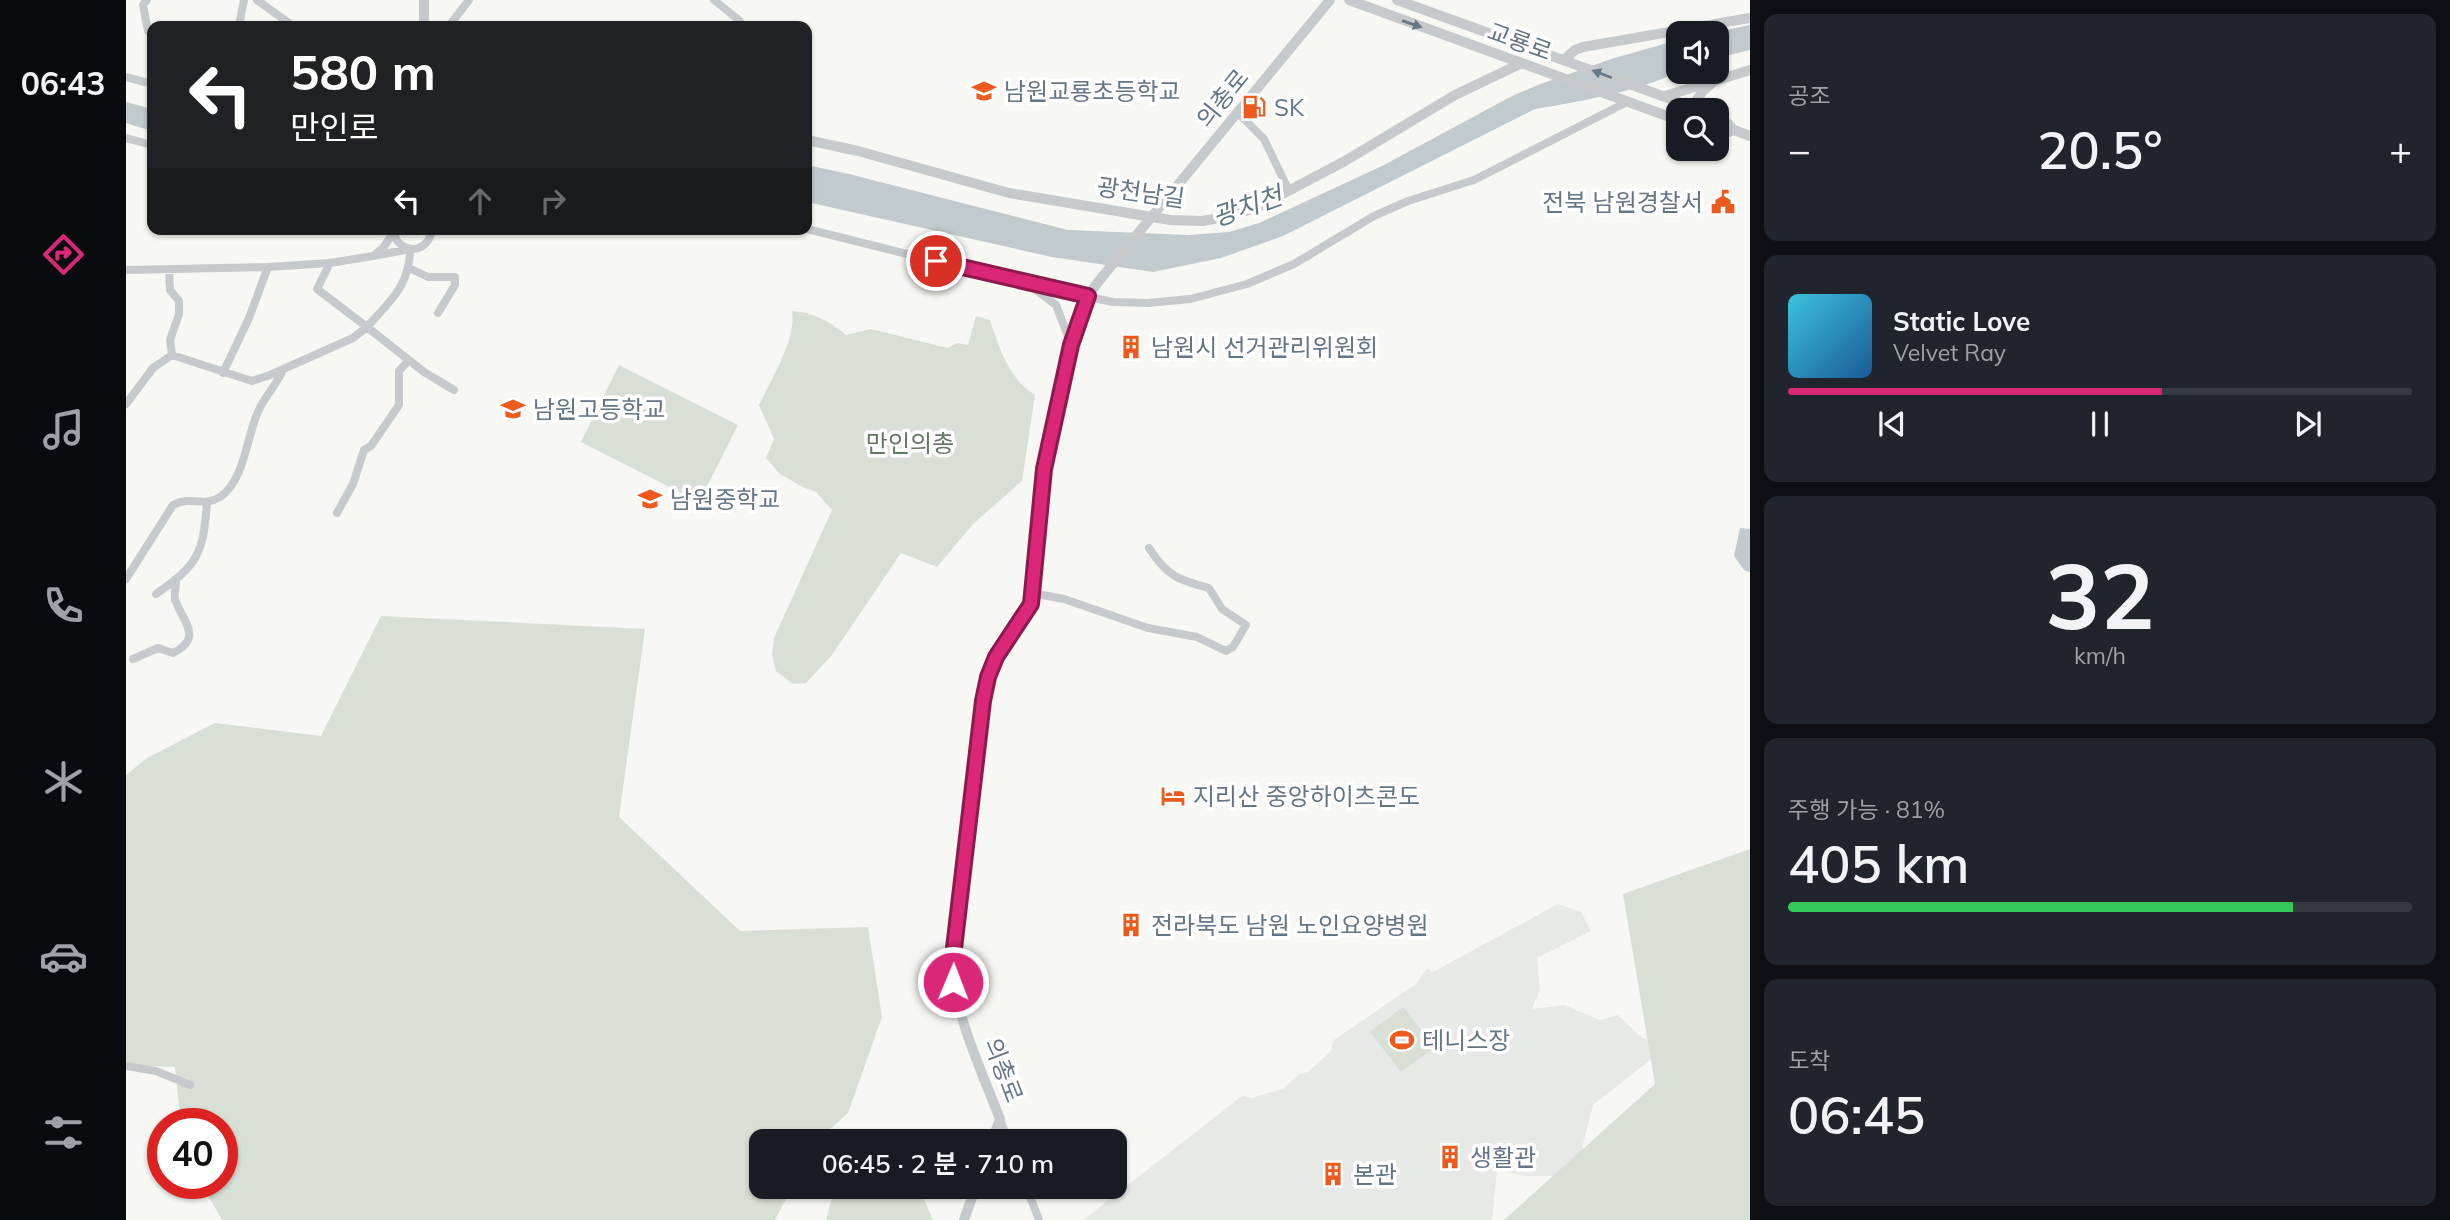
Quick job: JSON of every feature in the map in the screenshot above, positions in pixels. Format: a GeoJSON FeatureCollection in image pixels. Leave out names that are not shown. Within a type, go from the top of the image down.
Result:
{"type":"FeatureCollection","features":[{"type":"Feature","properties":{"kind":"street"},"geometry":{"type":"LineString","coordinates":[[147,0],[143,5],[147,26]]}},
{"type":"Feature","properties":{"kind":"street"},"geometry":{"type":"LineString","coordinates":[[240,21],[244,0]]}},
{"type":"Feature","properties":{"kind":"street"},"geometry":{"type":"LineString","coordinates":[[257,0],[286,21]]}},
{"type":"Feature","properties":{"kind":"street"},"geometry":{"type":"LineString","coordinates":[[424,0],[424,21]]}},
{"type":"Feature","properties":{"kind":"street"},"geometry":{"type":"LineString","coordinates":[[453,21],[469,0]]}},
{"type":"Feature","properties":{"kind":"street"},"geometry":{"type":"LineString","coordinates":[[714,0],[740,21]]}},
{"type":"Feature","properties":{"kind":"street","name":"의총로"},"geometry":{"type":"LineString","coordinates":[[1004,1129],[959,1009],[953,982],[953,957],[980,719],[988,677],[1006,640],[1031,604],[1044,469],[1071,345],[1088,296],[1097,282],[1330,0]]}},
{"type":"Feature","properties":{"kind":"street","name":"교룡로"},"geometry":{"type":"LineString","coordinates":[[1349,0],[1666,116]]}},
{"type":"Feature","properties":{"kind":"street","name":"교룡로"},"geometry":{"type":"LineString","coordinates":[[1396,0],[1670,98]]}},
{"type":"Feature","properties":{"kind":"street"},"geometry":{"type":"LineString","coordinates":[[1564,60],[1583,47],[1750,18]]}},
{"type":"Feature","properties":{"kind":"street","name":"광천남길"},"geometry":{"type":"LineString","coordinates":[[812,141],[858,151],[1009,193],[1149,219],[1202,221],[1258,207],[1345,161],[1455,96],[1522,63]]}},
{"type":"Feature","properties":{"kind":"street"},"geometry":{"type":"LineString","coordinates":[[1729,76],[1750,70]]}},
{"type":"Feature","properties":{"kind":"street"},"geometry":{"type":"LineString","coordinates":[[126,77],[147,83]]}},
{"type":"Feature","properties":{"kind":"street"},"geometry":{"type":"LineString","coordinates":[[1665,96],[1703,84]]}},
{"type":"Feature","properties":{"kind":"street"},"geometry":{"type":"LineString","coordinates":[[1700,98],[1703,91],[1711,84]]}},
{"type":"Feature","properties":{"kind":"street"},"geometry":{"type":"LineString","coordinates":[[812,230],[1027,284],[1088,296],[1127,303],[1190,299],[1247,284],[1294,264],[1374,216],[1408,201],[1474,180],[1627,102]]}},
{"type":"Feature","properties":{"kind":"street"},"geometry":{"type":"LineString","coordinates":[[1237,112],[1265,139],[1289,191]]}},
{"type":"Feature","properties":{"kind":"street"},"geometry":{"type":"LineString","coordinates":[[1729,125],[1734,130],[1750,136]]}},
{"type":"Feature","properties":{"kind":"street"},"geometry":{"type":"LineString","coordinates":[[1729,132],[1734,130]]}},
{"type":"Feature","properties":{"kind":"street"},"geometry":{"type":"LineString","coordinates":[[126,138],[147,144]]}},
{"type":"Feature","properties":{"kind":"street"},"geometry":{"type":"LineString","coordinates":[[373,256],[383,248],[391,235]]}},
{"type":"Feature","properties":{"kind":"street"},"geometry":{"type":"LineString","coordinates":[[394,235],[396,241],[410,249]]}},
{"type":"Feature","properties":{"kind":"street"},"geometry":{"type":"LineString","coordinates":[[126,270],[330,263],[424,246],[430,235]]}},
{"type":"Feature","properties":{"kind":"street"},"geometry":{"type":"LineString","coordinates":[[172,355],[251,381],[283,370],[353,338],[367,327],[398,293],[409,268],[410,249]]}},
{"type":"Feature","properties":{"kind":"street"},"geometry":{"type":"LineString","coordinates":[[330,263],[317,289],[409,360],[454,390]]}},
{"type":"Feature","properties":{"kind":"street"},"geometry":{"type":"LineString","coordinates":[[223,373],[249,318],[268,267]]}},
{"type":"Feature","properties":{"kind":"street"},"geometry":{"type":"LineString","coordinates":[[409,268],[428,277],[455,277],[455,285],[438,313]]}},
{"type":"Feature","properties":{"kind":"street"},"geometry":{"type":"LineString","coordinates":[[169,270],[170,290],[179,301],[179,314],[170,340],[172,355]]}},
{"type":"Feature","properties":{"kind":"street"},"geometry":{"type":"LineString","coordinates":[[1027,284],[1056,305],[1071,345]]}},
{"type":"Feature","properties":{"kind":"street"},"geometry":{"type":"LineString","coordinates":[[126,404],[153,368],[172,355]]}},
{"type":"Feature","properties":{"kind":"street"},"geometry":{"type":"LineString","coordinates":[[337,513],[353,484],[364,450],[371,446],[399,405],[399,372],[409,360]]}},
{"type":"Feature","properties":{"kind":"street"},"geometry":{"type":"LineString","coordinates":[[126,579],[173,505],[183,500],[207,503],[222,496],[234,482],[258,411],[277,384],[283,370]]}},
{"type":"Feature","properties":{"kind":"street"},"geometry":{"type":"LineString","coordinates":[[156,594],[176,581],[194,564],[201,548],[207,503]]}},
{"type":"Feature","properties":{"kind":"street"},"geometry":{"type":"LineString","coordinates":[[1032,593],[1064,599],[1148,628],[1197,637],[1226,651],[1233,647],[1246,625],[1222,609],[1209,588],[1183,580],[1161,567],[1149,548]]}},
{"type":"Feature","properties":{"kind":"street"},"geometry":{"type":"LineString","coordinates":[[133,659],[158,648],[173,653],[183,648],[190,627],[175,598],[176,581]]}},
{"type":"Feature","properties":{"kind":"street"},"geometry":{"type":"LineString","coordinates":[[126,1066],[156,1071],[190,1086]]}},
{"type":"Feature","properties":{"kind":"street"},"geometry":{"type":"LineString","coordinates":[[996,1129],[1000,1119]]}},
{"type":"Feature","properties":{"kind":"street"},"geometry":{"type":"LineString","coordinates":[[964,1220],[971,1199]]}},
{"type":"Feature","properties":{"kind":"street"},"geometry":{"type":"LineString","coordinates":[[1031,1199],[1039,1220]]}},
{"type":"Feature","properties":{"kind":"shaded area"},"geometry":{"type":"Polygon","coordinates":[[[1750,25],[1750,50],[1729,55],[1729,29],[1750,25]]]}},
{"type":"Feature","properties":{"kind":"shaded area"},"geometry":{"type":"Polygon","coordinates":[[[1666,43],[1666,77],[1590,99],[1535,109],[1283,236],[1221,258],[1153,272],[1052,257],[812,203],[812,166],[1068,230],[1188,235],[1229,232],[1259,223],[1384,165],[1512,96],[1611,59],[1666,43]]]}},
{"type":"Feature","properties":{"kind":"shaded area"},"geometry":{"type":"Polygon","coordinates":[[[126,102],[147,108],[147,129],[126,123],[126,102]]]}},
{"type":"Feature","properties":{"kind":"shaded area"},"geometry":{"type":"Polygon","coordinates":[[[1740,528],[1750,529],[1750,572],[1744,570],[1734,556],[1740,528]]]}},
{"type":"Feature","properties":{"kind":"shaded area"},"geometry":{"type":"Polygon","coordinates":[[[1558,904],[1581,912],[1591,931],[1537,958],[1540,990],[1532,1009],[1564,1005],[1600,1020],[1618,1015],[1642,1038],[1669,1045],[1593,1105],[1575,1176],[1524,1176],[1497,1170],[1492,1220],[1083,1220],[1110,1199],[1127,1199],[1127,1186],[1242,1096],[1252,1098],[1284,1088],[1299,1074],[1308,1072],[1330,1052],[1334,1040],[1416,984],[1427,968],[1433,972],[1558,904]]]}},
{"type":"Feature","properties":{"kind":"green space","name":"만인의총"},"geometry":{"type":"Polygon","coordinates":[[[792,311],[821,318],[846,335],[871,329],[947,348],[957,343],[968,345],[976,316],[990,320],[1001,352],[1012,372],[1035,395],[1022,481],[973,524],[937,567],[901,553],[832,655],[806,683],[793,684],[776,671],[772,655],[774,638],[832,510],[816,492],[780,474],[766,458],[774,439],[759,405],[787,346],[793,322],[792,311]]]}},
{"type":"Feature","properties":{"kind":"green space"},"geometry":{"type":"Polygon","coordinates":[[[619,365],[738,425],[699,502],[581,442],[619,365]]]}},
{"type":"Feature","properties":{"kind":"green space"},"geometry":{"type":"Polygon","coordinates":[[[381,616],[645,629],[619,817],[740,931],[868,927],[882,1017],[848,1113],[830,1129],[749,1129],[749,1199],[786,1199],[775,1220],[222,1220],[210,1199],[238,1199],[238,1108],[179,1108],[175,1067],[126,1065],[126,775],[147,758],[215,723],[321,736],[381,616]]]}},
{"type":"Feature","properties":{"kind":"green space"},"geometry":{"type":"Polygon","coordinates":[[[1750,849],[1750,1220],[1504,1220],[1655,1084],[1623,894],[1750,849]]]}},
{"type":"Feature","properties":{"kind":"green space","name":"테니스장"},"geometry":{"type":"Polygon","coordinates":[[[1403,1007],[1435,1047],[1401,1072],[1370,1032],[1403,1007]]]}},
{"type":"Feature","properties":{"kind":"green space"},"geometry":{"type":"Polygon","coordinates":[[[832,1199],[924,1199],[933,1220],[826,1220],[832,1199]]]}},
{"type":"Feature","properties":{"kind":"place","name":"남원교룡초등학교"},"geometry":{"type":"Point","coordinates":[984,91]}},
{"type":"Feature","properties":{"kind":"place","name":"SK"},"geometry":{"type":"Point","coordinates":[1254,107]}},
{"type":"Feature","properties":{"kind":"place","name":"전북 남원경찰서"},"geometry":{"type":"Point","coordinates":[1723,202]}},
{"type":"Feature","properties":{"kind":"place","name":"남원시 선거관리위원회"},"geometry":{"type":"Point","coordinates":[1131,347]}},
{"type":"Feature","properties":{"kind":"place","name":"남원고등학교"},"geometry":{"type":"Point","coordinates":[513,409]}},
{"type":"Feature","properties":{"kind":"place","name":"남원중학교"},"geometry":{"type":"Point","coordinates":[650,499]}},
{"type":"Feature","properties":{"kind":"place","name":"지리산 중앙하이츠콘도"},"geometry":{"type":"Point","coordinates":[1173,796]}},
{"type":"Feature","properties":{"kind":"place","name":"전라북도 남원 노인요양병원"},"geometry":{"type":"Point","coordinates":[1131,925]}},
{"type":"Feature","properties":{"kind":"place","name":"테니스장"},"geometry":{"type":"Point","coordinates":[1402,1040]}},
{"type":"Feature","properties":{"kind":"place","name":"생활관"},"geometry":{"type":"Point","coordinates":[1450,1157]}},
{"type":"Feature","properties":{"kind":"place","name":"본관"},"geometry":{"type":"Point","coordinates":[1333,1174]}},
{"type":"Feature","properties":{"kind":"route"},"geometry":{"type":"LineString","coordinates":[[936,261],[1088,296],[1071,345],[1044,469],[1031,604],[996,657],[983,701],[953,957],[953,982]]}},
{"type":"Feature","properties":{"kind":"water label","name":"광치천"},"geometry":{"type":"Point","coordinates":[1247,206]}}]}
